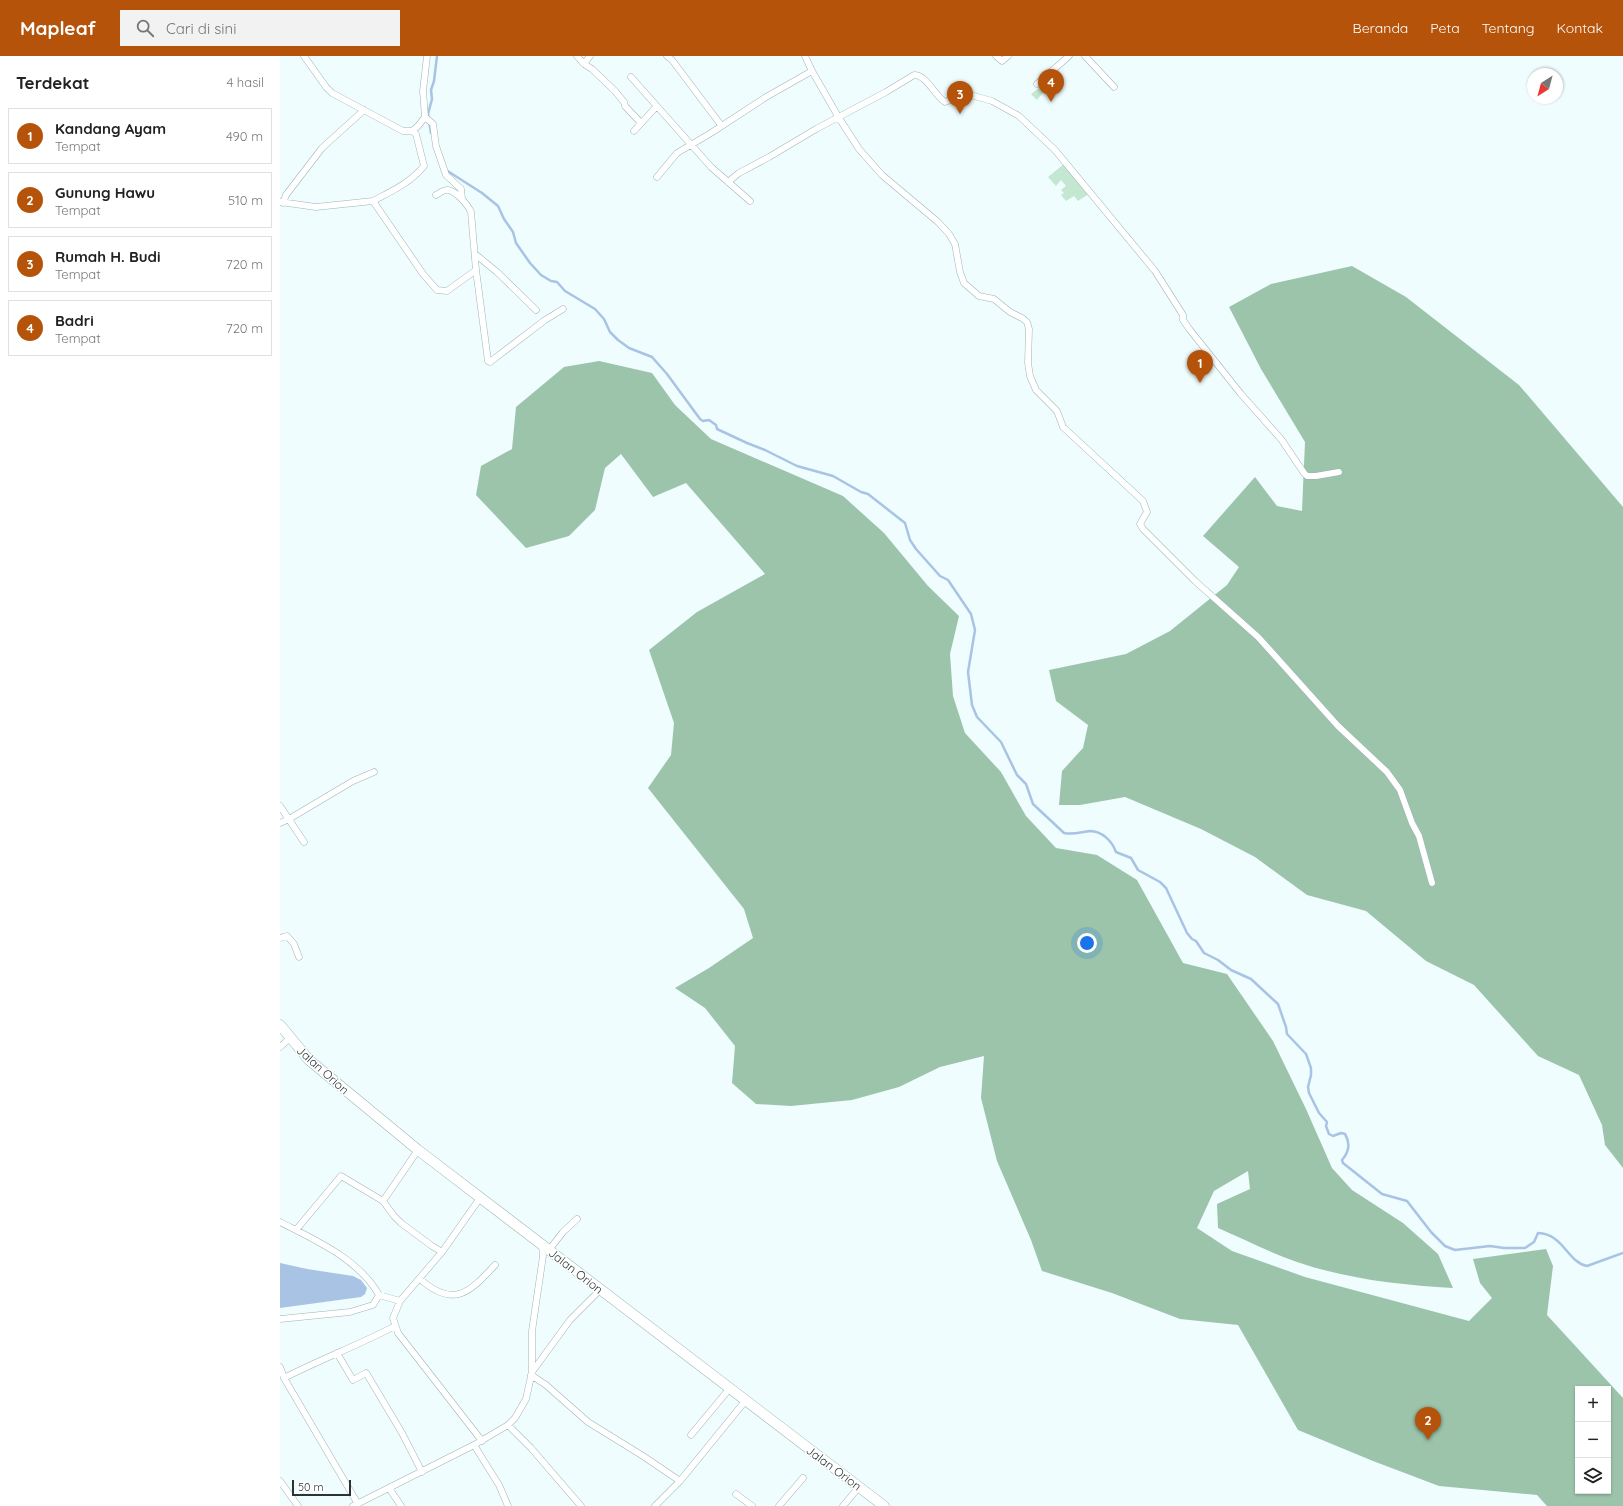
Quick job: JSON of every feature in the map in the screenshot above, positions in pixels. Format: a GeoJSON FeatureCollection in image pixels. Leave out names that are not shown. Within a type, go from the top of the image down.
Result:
{"type":"FeatureCollection","features":[{"type":"Feature","properties":{"kind":"highway","name":"Jalan Orion"},"geometry":{"type":"LineString","coordinates":[[280,1025],[309,1060],[418,1150],[884,1506]]}},
{"type":"Feature","properties":{"kind":"street"},"geometry":{"type":"LineString","coordinates":[[304,56],[332,93],[403,131],[412,131],[425,118],[423,91],[426,56]]}},
{"type":"Feature","properties":{"kind":"street"},"geometry":{"type":"LineString","coordinates":[[577,56],[615,91],[624,102],[625,106],[641,123]]}},
{"type":"Feature","properties":{"kind":"street"},"geometry":{"type":"LineString","coordinates":[[584,64],[590,56]]}},
{"type":"Feature","properties":{"kind":"street"},"geometry":{"type":"LineString","coordinates":[[667,56],[672,60],[721,125]]}},
{"type":"Feature","properties":{"kind":"street"},"geometry":{"type":"LineString","coordinates":[[805,56],[839,118],[860,149],[873,165],[938,222],[949,234],[955,244],[960,272],[964,283],[980,296],[994,299],[1010,312],[1027,322],[1029,330],[1028,370],[1036,390],[1057,412],[1062,426],[1143,501],[1147,512],[1140,524],[1142,529],[1195,581],[1258,637],[1338,726],[1387,772],[1400,790],[1412,823],[1419,836],[1432,883]]}},
{"type":"Feature","properties":{"kind":"street"},"geometry":{"type":"LineString","coordinates":[[996,56],[1002,61],[1008,56]]}},
{"type":"Feature","properties":{"kind":"street"},"geometry":{"type":"LineString","coordinates":[[1037,84],[1069,56]]}},
{"type":"Feature","properties":{"kind":"street"},"geometry":{"type":"LineString","coordinates":[[1085,56],[1114,87]]}},
{"type":"Feature","properties":{"kind":"street"},"geometry":{"type":"LineString","coordinates":[[657,177],[677,153],[766,97],[812,71]]}},
{"type":"Feature","properties":{"kind":"street"},"geometry":{"type":"LineString","coordinates":[[728,182],[739,173],[914,75],[919,76],[924,80],[945,102],[968,94],[992,101],[1016,114],[1055,150],[1155,271],[1183,315],[1183,320],[1190,330],[1241,394],[1281,439],[1304,473],[1307,476],[1316,476],[1339,472]]}},
{"type":"Feature","properties":{"kind":"street"},"geometry":{"type":"LineString","coordinates":[[631,78],[711,167],[750,201]]}},
{"type":"Feature","properties":{"kind":"street"},"geometry":{"type":"LineString","coordinates":[[634,131],[656,107]]}},
{"type":"Feature","properties":{"kind":"street"},"geometry":{"type":"LineString","coordinates":[[364,110],[322,148],[281,203],[316,206],[373,201],[407,182],[424,166],[416,134],[412,131]]}},
{"type":"Feature","properties":{"kind":"street"},"geometry":{"type":"LineString","coordinates":[[425,118],[433,124],[436,146],[446,175],[461,189],[462,200]]}},
{"type":"Feature","properties":{"kind":"street"},"geometry":{"type":"LineString","coordinates":[[436,195],[447,190],[462,200],[471,212],[476,270],[489,362],[563,309]]}},
{"type":"Feature","properties":{"kind":"street"},"geometry":{"type":"LineString","coordinates":[[373,201],[423,274],[437,290],[446,291],[476,270]]}},
{"type":"Feature","properties":{"kind":"street"},"geometry":{"type":"LineString","coordinates":[[475,254],[497,272],[536,310]]}},
{"type":"Feature","properties":{"kind":"street"},"geometry":{"type":"LineString","coordinates":[[280,823],[353,781],[374,772]]}},
{"type":"Feature","properties":{"kind":"street"},"geometry":{"type":"LineString","coordinates":[[280,806],[304,842]]}},
{"type":"Feature","properties":{"kind":"street"},"geometry":{"type":"LineString","coordinates":[[280,938],[287,936],[291,939],[298,957]]}},
{"type":"Feature","properties":{"kind":"street"},"geometry":{"type":"LineString","coordinates":[[280,1047],[290,1038]]}},
{"type":"Feature","properties":{"kind":"street"},"geometry":{"type":"LineString","coordinates":[[383,1201],[418,1150]]}},
{"type":"Feature","properties":{"kind":"street"},"geometry":{"type":"LineString","coordinates":[[296,1230],[341,1176],[383,1201],[401,1223],[442,1252]]}},
{"type":"Feature","properties":{"kind":"street"},"geometry":{"type":"LineString","coordinates":[[480,1198],[442,1252],[420,1279],[412,1285],[400,1301],[393,1318],[395,1326],[410,1348],[482,1441]]}},
{"type":"Feature","properties":{"kind":"street"},"geometry":{"type":"LineString","coordinates":[[280,1367],[284,1378],[356,1505],[482,1441],[508,1425],[515,1418],[526,1399],[531,1374],[532,1331],[543,1256],[546,1247],[577,1219]]}},
{"type":"Feature","properties":{"kind":"street"},"geometry":{"type":"LineString","coordinates":[[280,1222],[324,1245],[357,1268],[370,1281],[379,1295],[400,1301]]}},
{"type":"Feature","properties":{"kind":"street"},"geometry":{"type":"LineString","coordinates":[[420,1279],[428,1286],[444,1293],[452,1295],[461,1294],[477,1284],[495,1265]]}},
{"type":"Feature","properties":{"kind":"street"},"geometry":{"type":"LineString","coordinates":[[531,1374],[570,1320],[600,1290]]}},
{"type":"Feature","properties":{"kind":"street"},"geometry":{"type":"LineString","coordinates":[[280,1319],[350,1312],[373,1305],[379,1295]]}},
{"type":"Feature","properties":{"kind":"street"},"geometry":{"type":"LineString","coordinates":[[284,1378],[395,1326]]}},
{"type":"Feature","properties":{"kind":"street"},"geometry":{"type":"LineString","coordinates":[[337,1353],[353,1380],[366,1373],[422,1472]]}},
{"type":"Feature","properties":{"kind":"street"},"geometry":{"type":"LineString","coordinates":[[531,1374],[546,1385],[588,1422],[680,1481]]}},
{"type":"Feature","properties":{"kind":"street"},"geometry":{"type":"LineString","coordinates":[[691,1435],[730,1388]]}},
{"type":"Feature","properties":{"kind":"street"},"geometry":{"type":"LineString","coordinates":[[655,1506],[680,1481],[746,1400]]}},
{"type":"Feature","properties":{"kind":"street"},"geometry":{"type":"LineString","coordinates":[[508,1425],[581,1506]]}},
{"type":"Feature","properties":{"kind":"street"},"geometry":{"type":"LineString","coordinates":[[474,1445],[499,1485],[508,1506]]}},
{"type":"Feature","properties":{"kind":"street"},"geometry":{"type":"LineString","coordinates":[[780,1506],[802,1478]]}},
{"type":"Feature","properties":{"kind":"street"},"geometry":{"type":"LineString","coordinates":[[280,1481],[298,1506]]}},
{"type":"Feature","properties":{"kind":"street"},"geometry":{"type":"LineString","coordinates":[[843,1506],[859,1487]]}},
{"type":"Feature","properties":{"kind":"street"},"geometry":{"type":"LineString","coordinates":[[389,1488],[401,1506]]}},
{"type":"Feature","properties":{"kind":"street"},"geometry":{"type":"LineString","coordinates":[[736,1494],[752,1506]]}},
{"type":"Feature","properties":{"kind":"green space"},"geometry":{"type":"Polygon","coordinates":[[[1042,86],[1045,90],[1037,100],[1031,94],[1042,86]]]}},
{"type":"Feature","properties":{"kind":"green space"},"geometry":{"type":"Polygon","coordinates":[[[1064,164],[1089,194],[1078,201],[1074,196],[1066,201],[1061,195],[1064,193],[1061,190],[1066,186],[1061,180],[1056,186],[1048,177],[1064,164]]]}},
{"type":"Feature","properties":{"kind":"green space"},"geometry":{"type":"Polygon","coordinates":[[[1352,266],[1406,297],[1519,385],[1623,507],[1623,1168],[1605,1145],[1602,1125],[1579,1075],[1538,1056],[1474,985],[1426,961],[1366,911],[1307,895],[1255,857],[1201,829],[1125,797],[1080,805],[1059,805],[1062,771],[1083,748],[1088,725],[1056,701],[1049,670],[1126,654],[1170,631],[1227,585],[1239,567],[1203,536],[1255,477],[1277,506],[1302,511],[1305,442],[1261,369],[1229,307],[1271,284],[1352,266]]]}},
{"type":"Feature","properties":{"kind":"green space"},"geometry":{"type":"Polygon","coordinates":[[[599,361],[652,373],[675,405],[711,439],[843,496],[884,533],[928,586],[959,616],[950,654],[953,696],[965,733],[1001,772],[1026,816],[1056,848],[1097,855],[1137,880],[1183,963],[1227,974],[1273,1041],[1306,1109],[1332,1168],[1352,1190],[1403,1223],[1438,1254],[1453,1288],[1394,1283],[1335,1273],[1287,1258],[1218,1228],[1217,1204],[1250,1189],[1248,1171],[1214,1191],[1197,1228],[1232,1251],[1305,1277],[1469,1321],[1492,1298],[1480,1283],[1473,1259],[1546,1249],[1553,1266],[1547,1315],[1623,1398],[1623,1506],[1547,1506],[1537,1495],[1439,1486],[1373,1461],[1298,1430],[1238,1325],[1180,1319],[1112,1293],[1042,1271],[1031,1240],[997,1161],[981,1098],[984,1056],[940,1067],[899,1087],[852,1100],[791,1106],[756,1104],[732,1083],[735,1046],[705,1008],[675,988],[709,968],[753,938],[744,909],[648,788],[671,755],[674,723],[649,650],[697,612],[765,574],[686,483],[653,497],[621,454],[605,468],[595,510],[569,536],[526,548],[476,495],[481,466],[512,449],[516,407],[564,367],[599,361]]]}},
{"type":"Feature","properties":{"kind":"water"},"geometry":{"type":"Polygon","coordinates":[[[280,1263],[353,1276],[361,1280],[367,1288],[365,1294],[361,1297],[280,1308],[280,1263]]]}},
{"type":"Feature","properties":{"kind":"waterway"},"geometry":{"type":"LineString","coordinates":[[431,133],[428,114],[432,99],[431,90],[434,81],[437,56]]}},
{"type":"Feature","properties":{"kind":"waterway"},"geometry":{"type":"LineString","coordinates":[[446,170],[482,193],[498,206],[504,219],[513,232],[516,243],[530,263],[541,275],[551,281],[557,282],[565,291],[595,309],[604,319],[610,332],[618,340],[629,348],[652,357],[667,374],[700,419],[703,421],[709,420],[716,425],[717,429],[797,466],[833,476],[861,492],[868,494],[905,523],[910,540],[916,549],[940,576],[948,580],[971,614],[975,630],[968,672],[972,705],[977,717],[1001,742],[1017,775],[1026,784],[1033,804],[1064,833],[1074,834],[1094,831],[1106,837],[1116,852],[1131,858],[1138,870],[1160,882],[1166,888],[1187,933],[1196,941],[1204,953],[1218,960],[1231,970],[1251,979],[1278,1004],[1287,1034],[1306,1054],[1311,1068],[1308,1087],[1309,1093],[1319,1113],[1327,1122],[1326,1126],[1329,1134],[1333,1136],[1341,1133],[1345,1134],[1347,1138],[1349,1145],[1342,1160],[1343,1163],[1382,1194],[1407,1201],[1431,1232],[1445,1246],[1455,1250],[1490,1246],[1525,1248],[1534,1242],[1538,1233],[1554,1238],[1575,1259],[1587,1266],[1623,1253]]}},
{"type":"Feature","properties":{"kind":"place","name":"Badri"},"geometry":{"type":"Point","coordinates":[1051,102]}},
{"type":"Feature","properties":{"kind":"place","name":"Rumah H. Budi"},"geometry":{"type":"Point","coordinates":[960,114]}},
{"type":"Feature","properties":{"kind":"place","name":"Kandang Ayam"},"geometry":{"type":"Point","coordinates":[1200,383]}},
{"type":"Feature","properties":{"kind":"place","name":"Gunung Hawu"},"geometry":{"type":"Point","coordinates":[1428,1440]}}]}
